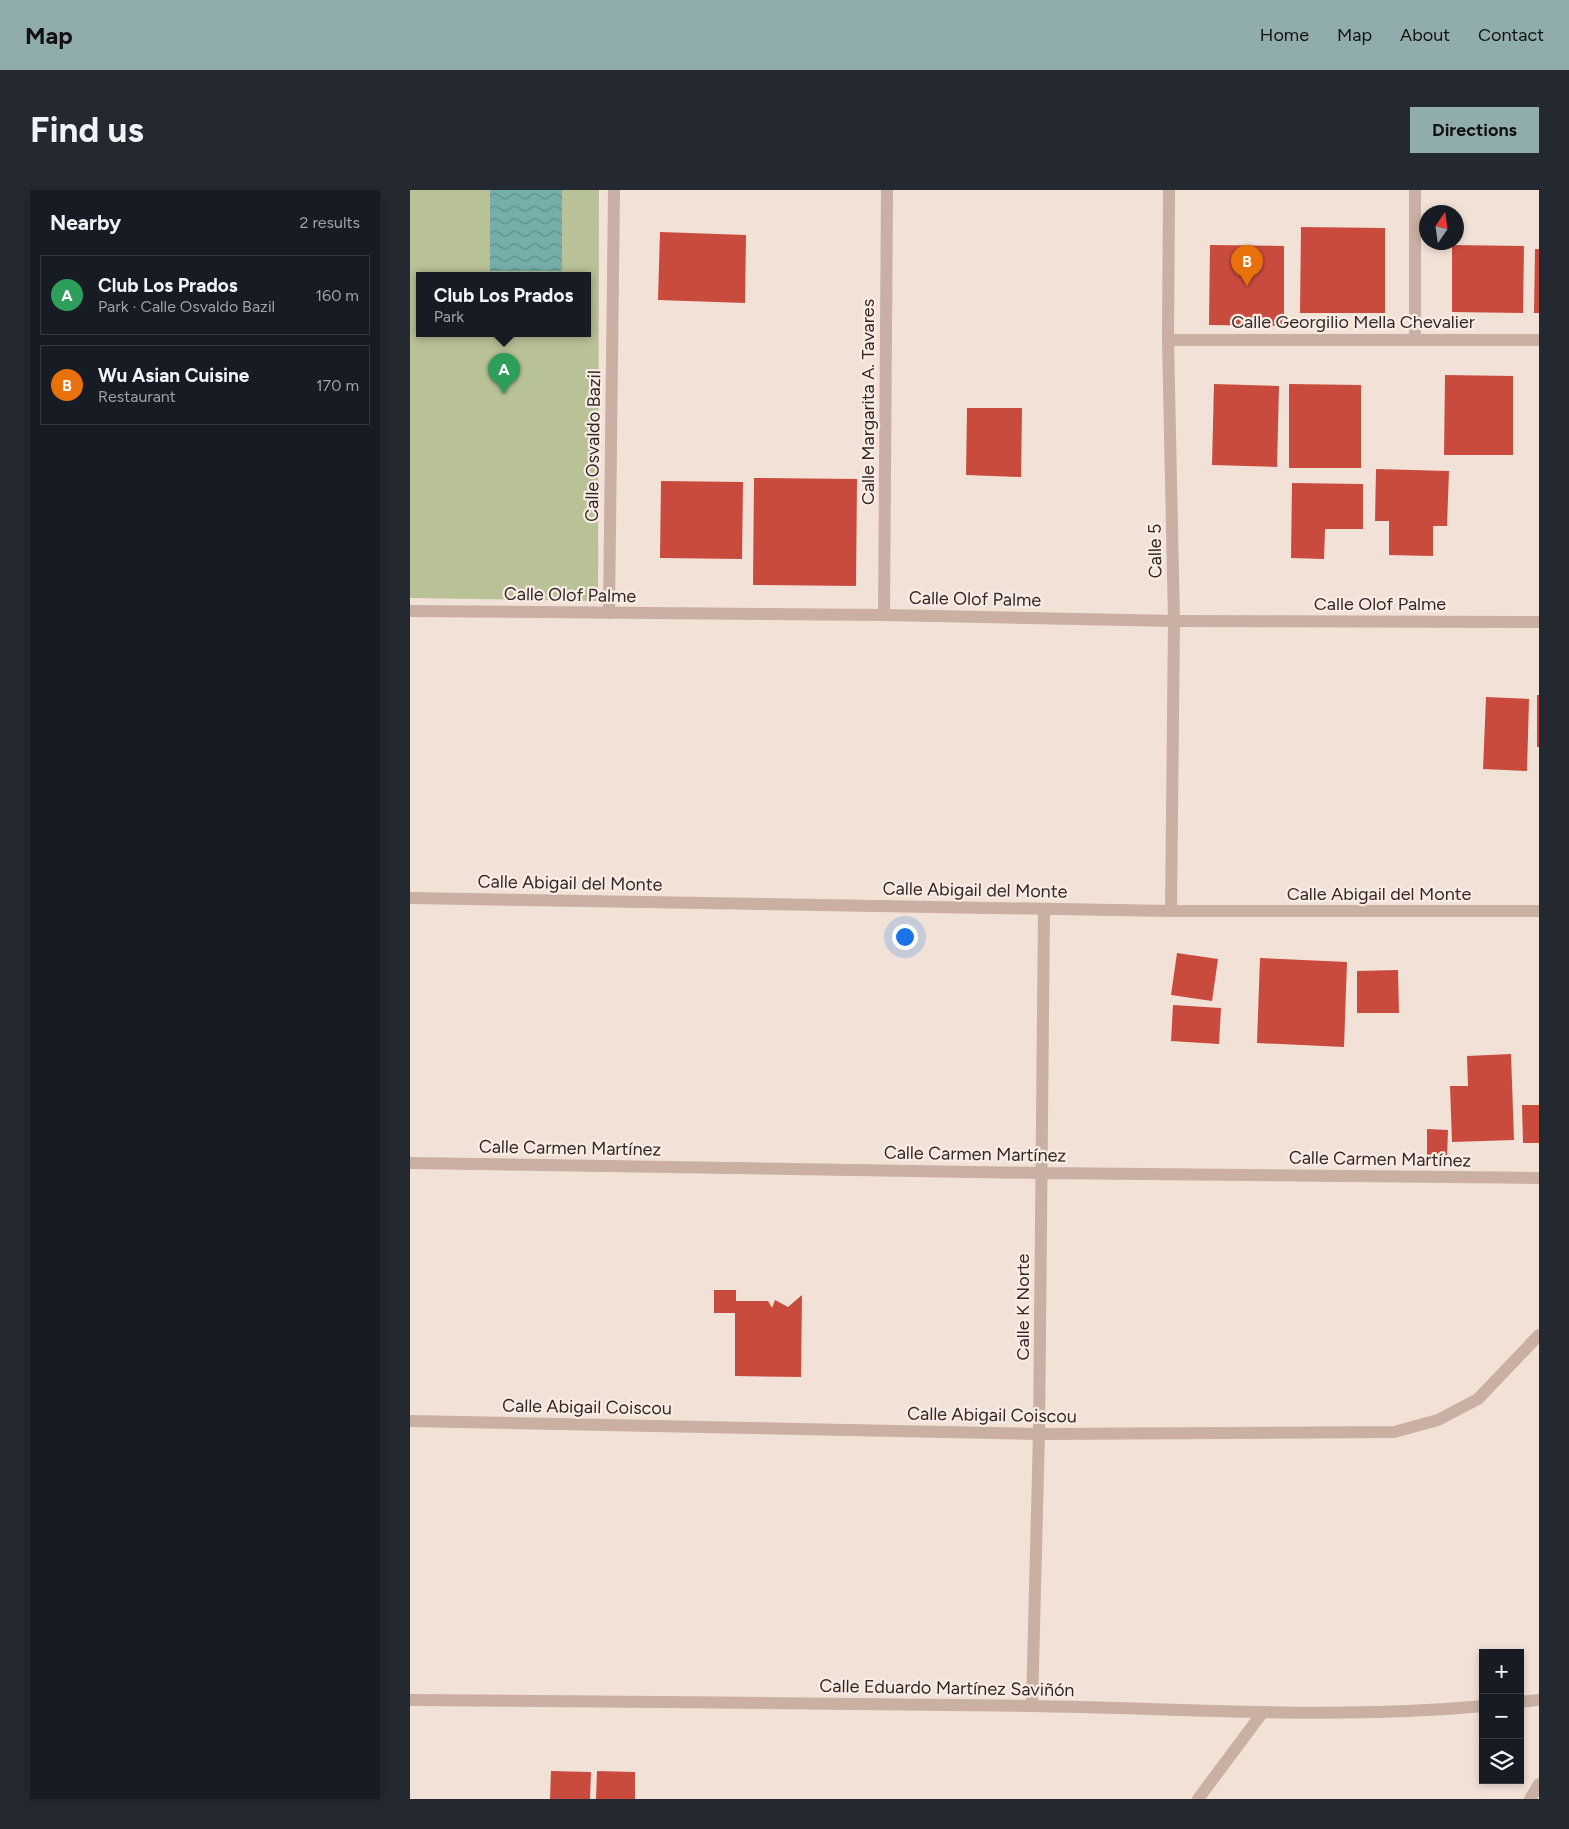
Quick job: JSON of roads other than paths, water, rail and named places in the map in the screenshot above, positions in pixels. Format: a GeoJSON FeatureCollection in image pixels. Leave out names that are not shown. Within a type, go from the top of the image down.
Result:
{"type":"FeatureCollection","features":[{"type":"Feature","properties":{"kind":"street","name":"Calle Osvaldo Bazil"},"geometry":{"type":"LineString","coordinates":[[609,613],[614,190]]}},
{"type":"Feature","properties":{"kind":"street","name":"Calle Margarita A. Tavares"},"geometry":{"type":"LineString","coordinates":[[884,615],[887,190]]}},
{"type":"Feature","properties":{"kind":"street","name":"Calle 5"},"geometry":{"type":"LineString","coordinates":[[1169,190],[1168,340],[1174,621],[1171,911]]}},
{"type":"Feature","properties":{"kind":"street"},"geometry":{"type":"LineString","coordinates":[[1415,190],[1416,339]]}},
{"type":"Feature","properties":{"kind":"street","name":"Calle Georgilio Mella Chevalier"},"geometry":{"type":"LineString","coordinates":[[1168,340],[1539,340]]}},
{"type":"Feature","properties":{"kind":"street","name":"Calle Olof Palme"},"geometry":{"type":"LineString","coordinates":[[410,611],[884,615],[1174,621],[1539,622]]}},
{"type":"Feature","properties":{"kind":"street","name":"Calle Abigail del Monte"},"geometry":{"type":"LineString","coordinates":[[410,898],[1171,911],[1539,912]]}},
{"type":"Feature","properties":{"kind":"street","name":"Calle K Norte"},"geometry":{"type":"LineString","coordinates":[[1032,1706],[1039,1434],[1044,909]]}},
{"type":"Feature","properties":{"kind":"street","name":"Calle Carmen Martínez"},"geometry":{"type":"LineString","coordinates":[[410,1163],[1041,1173],[1539,1178]]}},
{"type":"Feature","properties":{"kind":"street","name":"Calle Abigail Coiscou"},"geometry":{"type":"LineString","coordinates":[[410,1421],[1039,1434],[1394,1432],[1438,1420],[1478,1399],[1539,1335]]}},
{"type":"Feature","properties":{"kind":"street","name":"Calle Eduardo Martínez Saviñón"},"geometry":{"type":"LineString","coordinates":[[410,1700],[1032,1706],[1263,1712],[1429,1711],[1479,1706]]}},
{"type":"Feature","properties":{"kind":"street"},"geometry":{"type":"LineString","coordinates":[[1524,1702],[1539,1700]]}},
{"type":"Feature","properties":{"kind":"street"},"geometry":{"type":"LineString","coordinates":[[1198,1799],[1263,1712]]}},
{"type":"Feature","properties":{"kind":"street"},"geometry":{"type":"LineString","coordinates":[[1530,1799],[1539,1784]]}},
{"type":"Feature","properties":{"kind":"water"},"geometry":{"type":"Polygon","coordinates":[[[490,190],[562,190],[562,271],[490,271],[490,190]]]}},
{"type":"Feature","properties":{"kind":"place","name":"Wu Asian Cuisine"},"geometry":{"type":"Point","coordinates":[1247,286]}},
{"type":"Feature","properties":{"kind":"place","name":"Club Los Prados"},"geometry":{"type":"Point","coordinates":[504,394]}}]}
